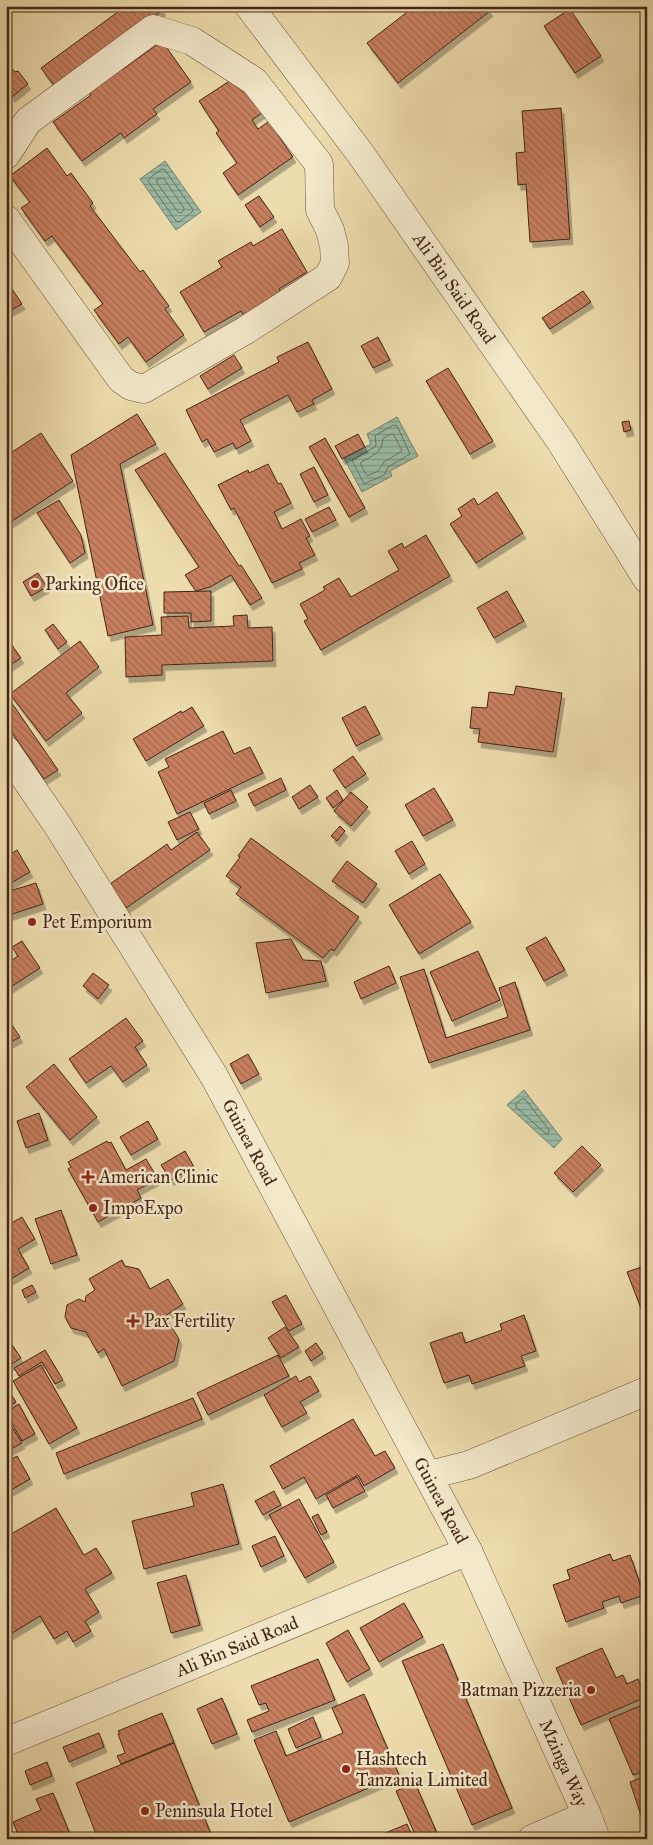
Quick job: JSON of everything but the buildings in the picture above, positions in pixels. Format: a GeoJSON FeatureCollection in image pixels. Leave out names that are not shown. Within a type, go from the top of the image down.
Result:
{"type":"FeatureCollection","features":[{"type":"Feature","properties":{"kind":"street","name":"Ali Bin Said Road"},"geometry":{"type":"LineString","coordinates":[[249,6],[360,153],[561,442],[647,580]]}},
{"type":"Feature","properties":{"kind":"street"},"geometry":{"type":"LineString","coordinates":[[6,156],[28,121],[153,29],[192,40],[254,81],[319,164],[320,210],[330,230],[335,262],[328,277],[246,330],[144,389],[131,386],[121,379],[6,219]]}},
{"type":"Feature","properties":{"kind":"street"},"geometry":{"type":"LineString","coordinates":[[319,164],[360,153]]}},
{"type":"Feature","properties":{"kind":"street","name":"Guinea Road"},"geometry":{"type":"LineString","coordinates":[[6,750],[58,826],[214,1076],[468,1551]]}},
{"type":"Feature","properties":{"kind":"street"},"geometry":{"type":"LineString","coordinates":[[429,1475],[469,1464],[647,1391]]}},
{"type":"Feature","properties":{"kind":"street","name":"Ali Bin Said Road"},"geometry":{"type":"LineString","coordinates":[[6,1742],[468,1551]]}},
{"type":"Feature","properties":{"kind":"street","name":"Mzinga Way"},"geometry":{"type":"LineString","coordinates":[[468,1551],[592,1827]]}},
{"type":"Feature","properties":{"kind":"street"},"geometry":{"type":"LineString","coordinates":[[532,1839],[592,1827]]}},
{"type":"Feature","properties":{"kind":"water"},"geometry":{"type":"Polygon","coordinates":[[[165,161],[201,212],[176,230],[140,179],[165,161]]]}},
{"type":"Feature","properties":{"kind":"water"},"geometry":{"type":"Polygon","coordinates":[[[397,417],[418,456],[390,471],[392,476],[362,492],[344,458],[371,444],[367,434],[397,417]]]}},
{"type":"Feature","properties":{"kind":"water"},"geometry":{"type":"Polygon","coordinates":[[[524,1090],[562,1139],[554,1148],[507,1105],[524,1090]]]}},
{"type":"Feature","properties":{"kind":"place","name":"Parking Ofice"},"geometry":{"type":"Point","coordinates":[35,584]}},
{"type":"Feature","properties":{"kind":"place","name":"Pet Emporium"},"geometry":{"type":"Point","coordinates":[32,922]}},
{"type":"Feature","properties":{"kind":"place","name":"American Clinic"},"geometry":{"type":"Point","coordinates":[88,1177]}},
{"type":"Feature","properties":{"kind":"place","name":"ImpoExpo"},"geometry":{"type":"Point","coordinates":[93,1208]}},
{"type":"Feature","properties":{"kind":"place","name":"Pax Fertility"},"geometry":{"type":"Point","coordinates":[133,1321]}},
{"type":"Feature","properties":{"kind":"place","name":"Batman Pizzeria"},"geometry":{"type":"Point","coordinates":[591,1690]}},
{"type":"Feature","properties":{"kind":"place","name":"Hashtech Tanzania Limited"},"geometry":{"type":"Point","coordinates":[346,1769]}},
{"type":"Feature","properties":{"kind":"place","name":"Peninsula Hotel"},"geometry":{"type":"Point","coordinates":[145,1811]}}]}
